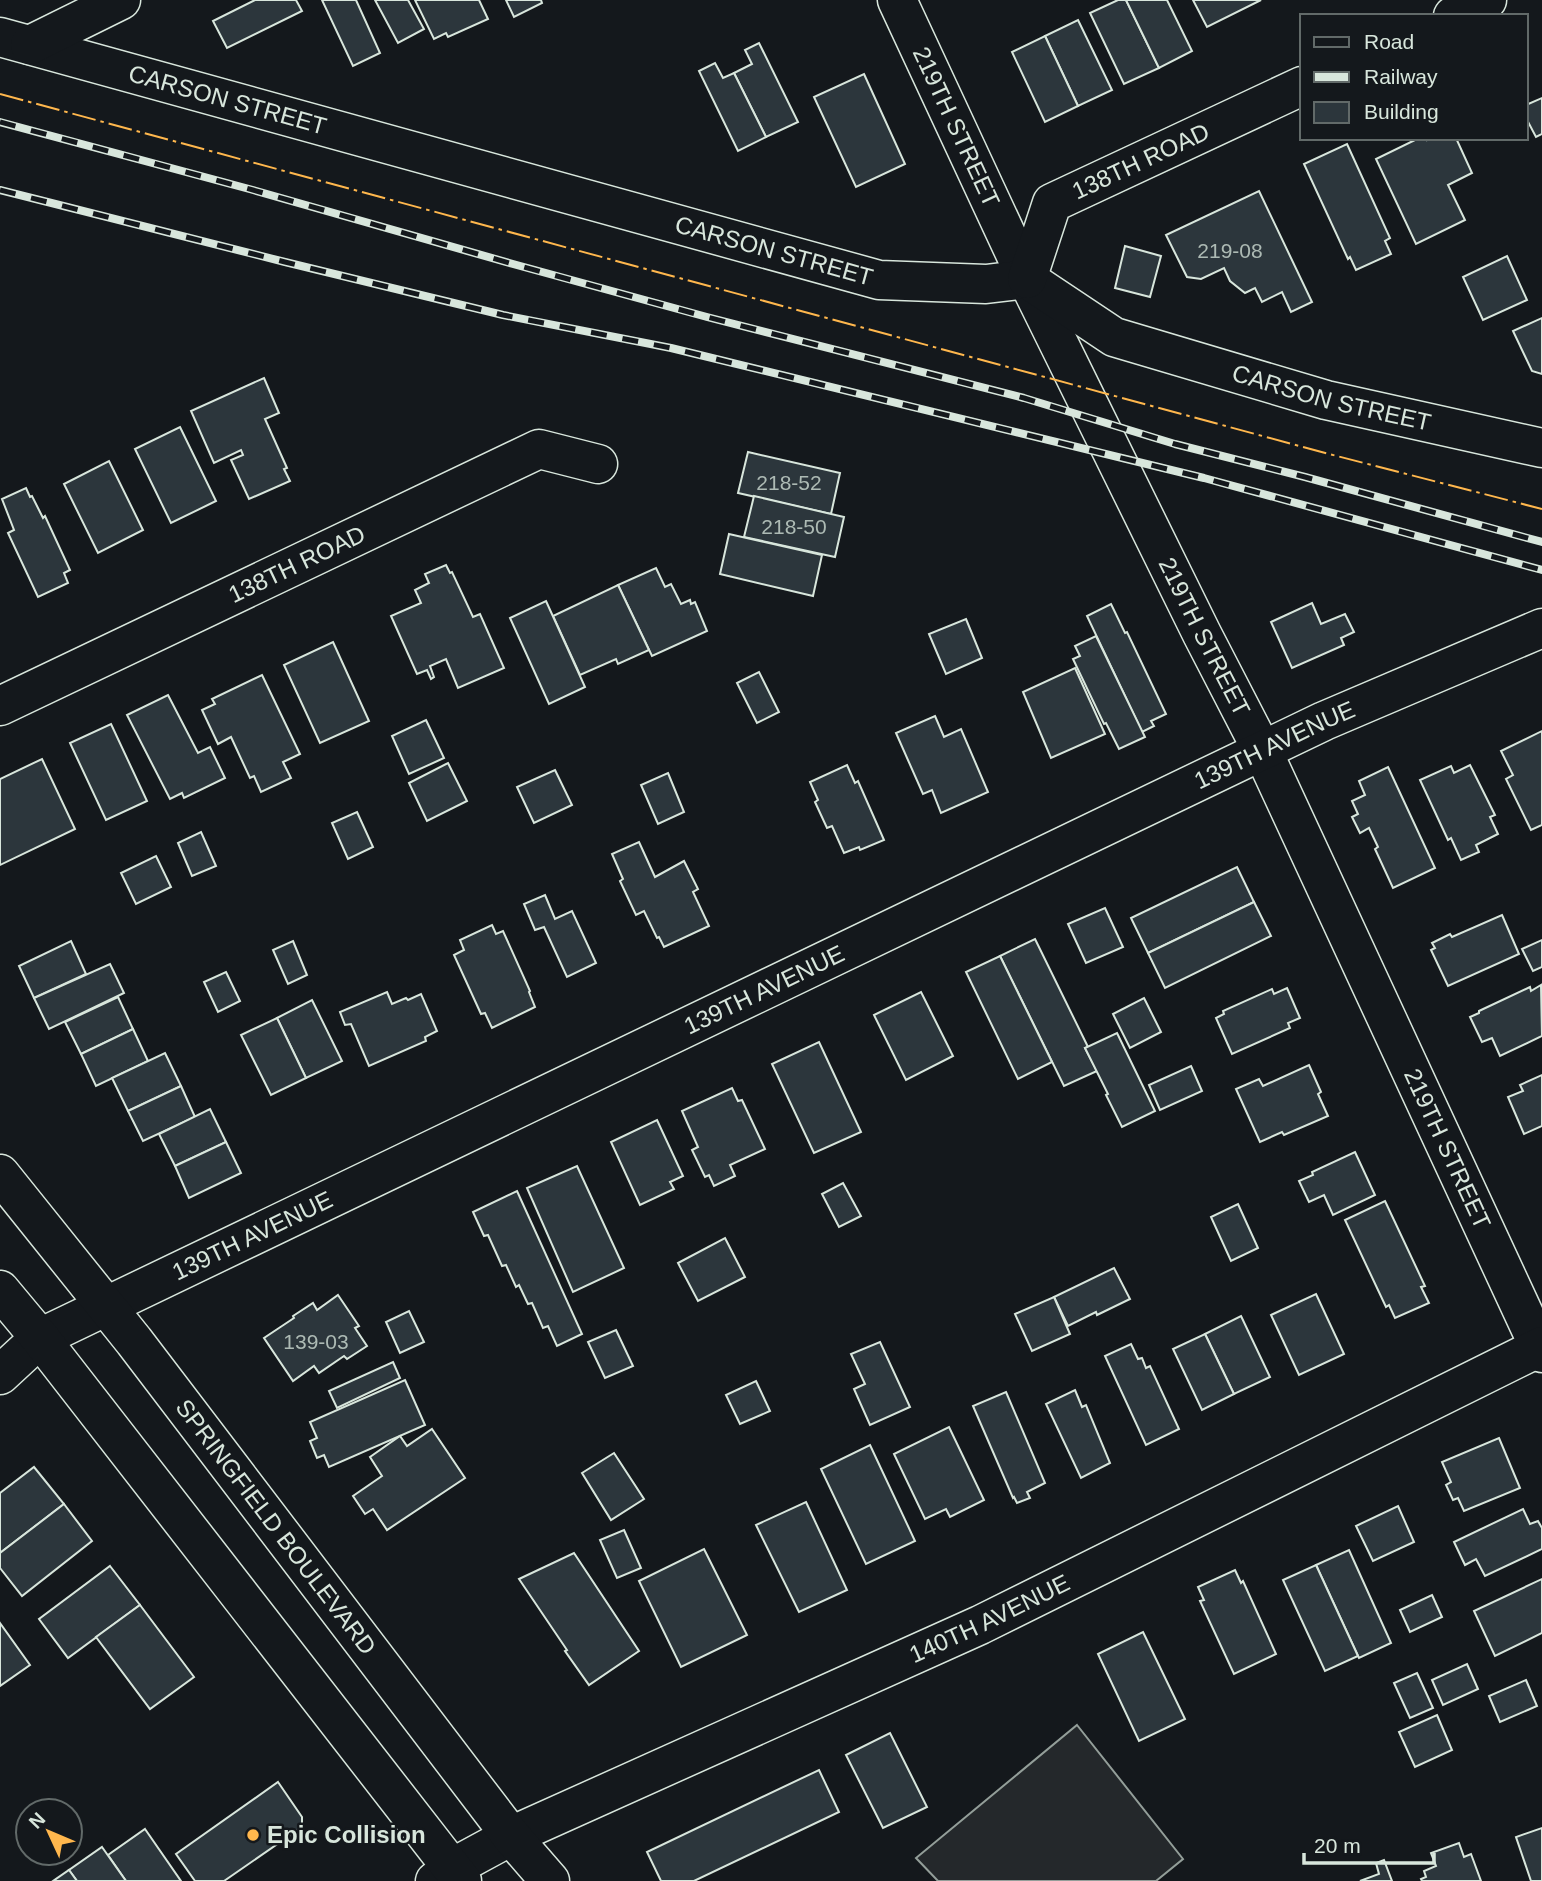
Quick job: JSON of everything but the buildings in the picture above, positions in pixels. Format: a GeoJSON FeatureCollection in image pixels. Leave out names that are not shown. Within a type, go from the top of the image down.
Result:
{"type":"FeatureCollection","features":[{"type":"Feature","properties":{"kind":"street"},"geometry":{"type":"LineString","coordinates":[[15,41],[121,0]]}},
{"type":"Feature","properties":{"kind":"street","name":"219TH STREET"},"geometry":{"type":"LineString","coordinates":[[897,0],[1027,279],[1263,752],[1541,1349]]}},
{"type":"Feature","properties":{"kind":"street"},"geometry":{"type":"LineString","coordinates":[[1458,14],[1487,0]]}},
{"type":"Feature","properties":{"kind":"street","name":"CARSON STREET"},"geometry":{"type":"LineString","coordinates":[[15,41],[879,279],[986,284],[1027,279],[1114,337],[1326,400],[1542,448]]}},
{"type":"Feature","properties":{"kind":"street","name":"138TH ROAD"},"geometry":{"type":"LineString","coordinates":[[1027,279],[1052,204],[1300,87]]}},
{"type":"Feature","properties":{"kind":"street","name":"138TH ROAD"},"geometry":{"type":"LineString","coordinates":[[0,706],[539,449],[598,464]]}},
{"type":"Feature","properties":{"kind":"street","name":"139TH AVENUE"},"geometry":{"type":"LineString","coordinates":[[0,1375],[40,1338],[1324,721],[1542,628]]}},
{"type":"Feature","properties":{"kind":"street","name":"SPRINGFIELD BOULEVARD"},"geometry":{"type":"LineString","coordinates":[[0,1174],[107,1306],[511,1836],[550,1881]]}},
{"type":"Feature","properties":{"kind":"street"},"geometry":{"type":"LineString","coordinates":[[0,1290],[40,1338],[450,1877]]}},
{"type":"Feature","properties":{"kind":"street","name":"140TH AVENUE"},"geometry":{"type":"LineString","coordinates":[[450,1877],[511,1836],[980,1625],[1541,1349]]}},
{"type":"Feature","properties":{"kind":"shaded area"},"geometry":{"type":"Polygon","coordinates":[[[1077,1725],[1183,1859],[1156,1881],[938,1881],[916,1858],[1077,1725]]]}},
{"type":"Feature","properties":{"kind":"railway"},"geometry":{"type":"LineString","coordinates":[[0,122],[707,317],[1024,398],[1175,444],[1542,542]]}},
{"type":"Feature","properties":{"kind":"railway"},"geometry":{"type":"LineString","coordinates":[[0,190],[503,315],[671,348],[1204,478],[1542,570]]}},
{"type":"Feature","properties":{"kind":"power"},"geometry":{"type":"LineString","coordinates":[[0,94],[1329,454],[1542,509]]}},
{"type":"Feature","properties":{"kind":"place","name":"Epic Collision"},"geometry":{"type":"Point","coordinates":[253,1835]}}]}
